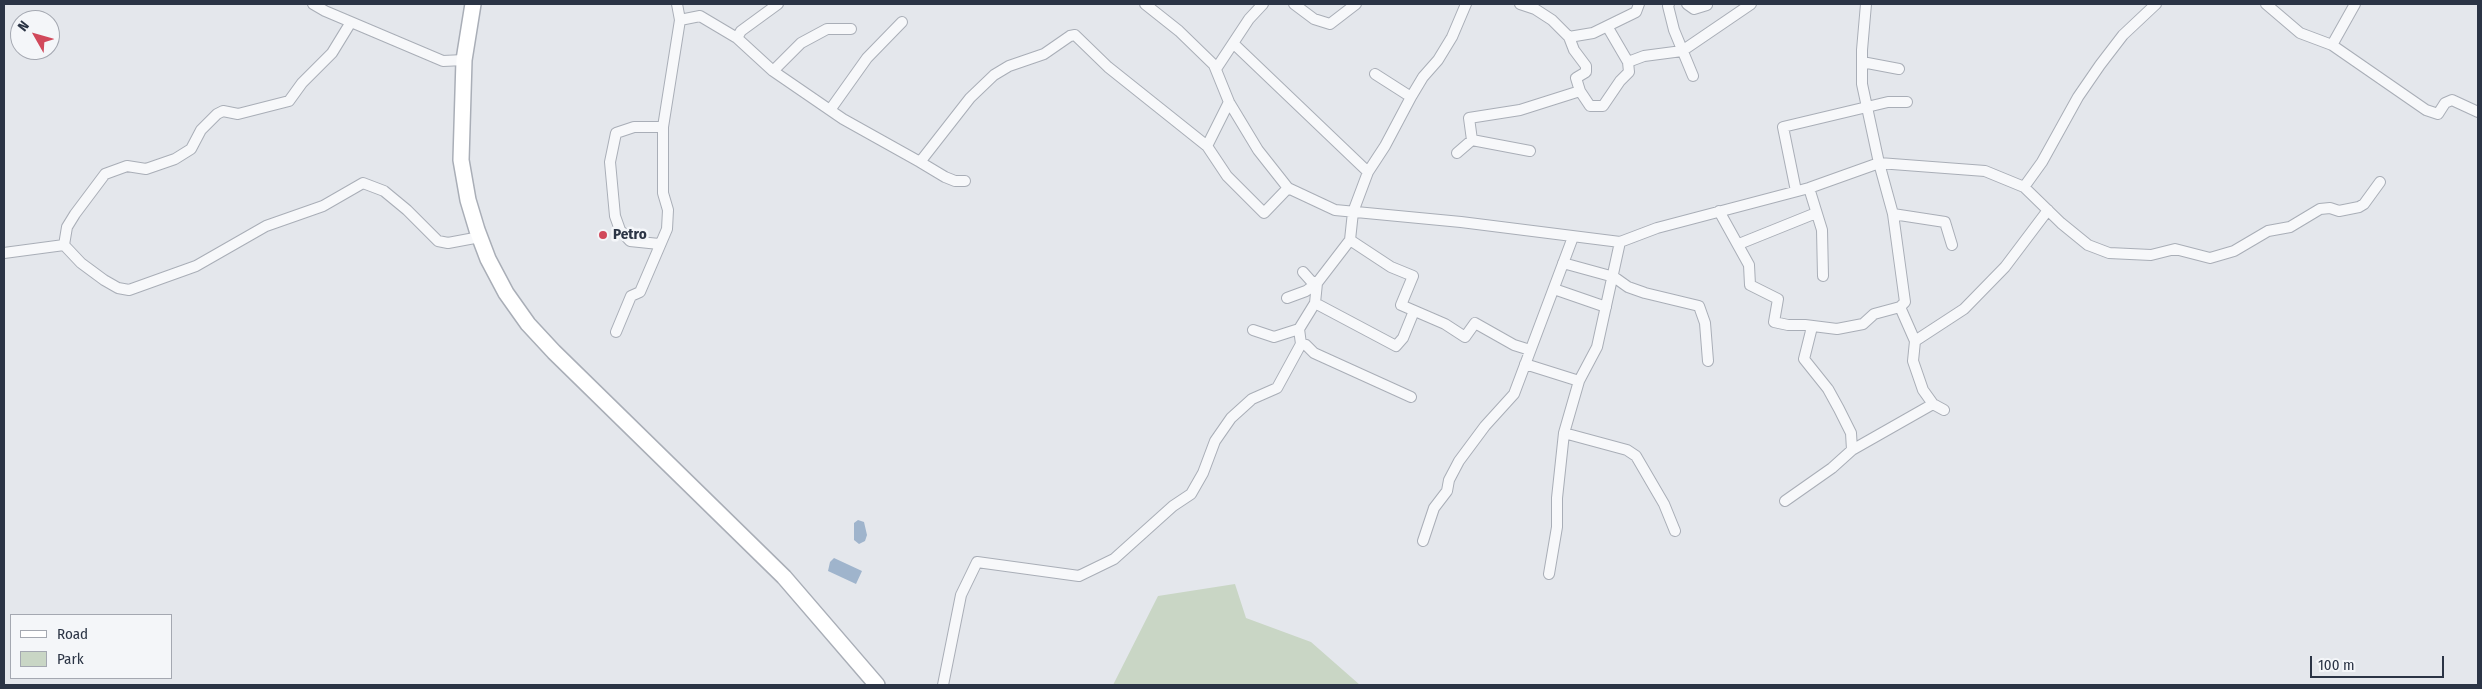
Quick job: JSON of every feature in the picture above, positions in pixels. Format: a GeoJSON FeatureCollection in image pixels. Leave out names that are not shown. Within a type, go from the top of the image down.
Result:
{"type":"FeatureCollection","features":[{"type":"Feature","properties":{"kind":"main road"},"geometry":{"type":"LineString","coordinates":[[473,4],[464,60],[461,160],[468,200],[480,237],[488,259],[506,293],[528,324],[784,577],[877,685]]}},
{"type":"Feature","properties":{"kind":"street"},"geometry":{"type":"LineString","coordinates":[[313,4],[443,61],[464,60]]}},
{"type":"Feature","properties":{"kind":"street"},"geometry":{"type":"LineString","coordinates":[[616,332],[631,296],[640,292],[667,229],[668,210],[663,193],[663,128],[680,20],[677,4]]}},
{"type":"Feature","properties":{"kind":"street"},"geometry":{"type":"LineString","coordinates":[[737,38],[741,31],[778,4]]}},
{"type":"Feature","properties":{"kind":"street"},"geometry":{"type":"LineString","coordinates":[[1145,4],[1179,31],[1216,70],[1229,102],[1258,150],[1288,188],[1336,210],[1461,222],[1573,238],[1620,242],[1657,228],[1809,188],[1879,163],[1985,171],[2024,187],[2088,245],[2109,253],[2151,255],[2175,249],[2210,258],[2252,243],[2268,231],[2290,227],[2320,209],[2330,208],[2339,211],[2358,207],[2364,204],[2380,182]]}},
{"type":"Feature","properties":{"kind":"street"},"geometry":{"type":"LineString","coordinates":[[1216,70],[1249,19],[1262,4]]}},
{"type":"Feature","properties":{"kind":"street"},"geometry":{"type":"LineString","coordinates":[[1294,4],[1314,19],[1330,24],[1356,4]]}},
{"type":"Feature","properties":{"kind":"street"},"geometry":{"type":"LineString","coordinates":[[1287,298],[1306,291],[1317,282],[1350,240],[1352,212],[1368,172],[1385,146],[1423,77],[1438,60],[1452,37],[1466,4]]}},
{"type":"Feature","properties":{"kind":"street"},"geometry":{"type":"LineString","coordinates":[[1520,4],[1536,7],[1569,37],[1574,50],[1586,66],[1586,72],[1576,78],[1580,91],[1590,106],[1603,106],[1620,80],[1629,72],[1628,62],[1607,26]]}},
{"type":"Feature","properties":{"kind":"street"},"geometry":{"type":"LineString","coordinates":[[1569,37],[1593,33],[1636,12],[1639,4]]}},
{"type":"Feature","properties":{"kind":"street"},"geometry":{"type":"LineString","coordinates":[[1669,4],[1674,30],[1693,76]]}},
{"type":"Feature","properties":{"kind":"street"},"geometry":{"type":"LineString","coordinates":[[1687,4],[1694,9],[1707,5]]}},
{"type":"Feature","properties":{"kind":"street"},"geometry":{"type":"LineString","coordinates":[[1628,62],[1644,56],[1682,51],[1751,4]]}},
{"type":"Feature","properties":{"kind":"street"},"geometry":{"type":"LineString","coordinates":[[1720,211],[1749,264],[1750,285],[1778,299],[1774,322],[1788,326],[1836,329],[1863,324],[1874,314],[1900,307],[1904,302],[1893,214],[1879,163],[1862,84],[1866,4]]}},
{"type":"Feature","properties":{"kind":"street"},"geometry":{"type":"LineString","coordinates":[[2024,187],[2042,162],[2078,97],[2100,65],[2123,35],[2156,4]]}},
{"type":"Feature","properties":{"kind":"street"},"geometry":{"type":"LineString","coordinates":[[2266,4],[2300,34],[2332,45],[2426,110],[2438,114],[2445,103],[2452,100],[2478,112]]}},
{"type":"Feature","properties":{"kind":"street"},"geometry":{"type":"LineString","coordinates":[[2332,45],[2355,4]]}},
{"type":"Feature","properties":{"kind":"street"},"geometry":{"type":"LineString","coordinates":[[680,20],[700,16],[737,38],[773,71],[830,110],[945,177],[955,181],[965,181]]}},
{"type":"Feature","properties":{"kind":"street"},"geometry":{"type":"LineString","coordinates":[[64,245],[68,227],[75,214],[105,174],[127,166],[146,169],[175,159],[191,149],[208,122],[223,111],[238,114],[289,101],[302,83],[332,53],[351,22]]}},
{"type":"Feature","properties":{"kind":"street"},"geometry":{"type":"LineString","coordinates":[[830,110],[867,58],[902,22]]}},
{"type":"Feature","properties":{"kind":"street"},"geometry":{"type":"LineString","coordinates":[[773,71],[801,42],[827,29],[851,29]]}},
{"type":"Feature","properties":{"kind":"street"},"geometry":{"type":"LineString","coordinates":[[920,162],[970,98],[994,75],[1009,66],[1044,54],[1070,36],[1075,35],[1108,67],[1207,146],[1227,176],[1264,213],[1288,188]]}},
{"type":"Feature","properties":{"kind":"street"},"geometry":{"type":"LineString","coordinates":[[1234,44],[1368,172]]}},
{"type":"Feature","properties":{"kind":"street"},"geometry":{"type":"LineString","coordinates":[[1862,62],[1900,69]]}},
{"type":"Feature","properties":{"kind":"street"},"geometry":{"type":"LineString","coordinates":[[1375,74],[1411,97]]}},
{"type":"Feature","properties":{"kind":"street"},"geometry":{"type":"LineString","coordinates":[[1472,140],[1469,118],[1520,110],[1580,91]]}},
{"type":"Feature","properties":{"kind":"street"},"geometry":{"type":"LineString","coordinates":[[1207,146],[1229,102]]}},
{"type":"Feature","properties":{"kind":"street"},"geometry":{"type":"LineString","coordinates":[[1796,191],[1783,127],[1867,106],[1888,102],[1907,102]]}},
{"type":"Feature","properties":{"kind":"street"},"geometry":{"type":"LineString","coordinates":[[659,244],[630,241],[620,230],[615,216],[610,162],[616,133],[634,127],[663,128]]}},
{"type":"Feature","properties":{"kind":"street"},"geometry":{"type":"LineString","coordinates":[[1472,140],[1530,151]]}},
{"type":"Feature","properties":{"kind":"street"},"geometry":{"type":"LineString","coordinates":[[1457,153],[1472,140]]}},
{"type":"Feature","properties":{"kind":"street"},"geometry":{"type":"LineString","coordinates":[[64,245],[81,263],[104,280],[118,288],[129,290],[196,266],[266,226],[323,206],[363,183],[384,191],[407,210],[438,241],[448,243],[480,237]]}},
{"type":"Feature","properties":{"kind":"street"},"geometry":{"type":"LineString","coordinates":[[1809,188],[1822,230],[1821,263],[1823,276]]}},
{"type":"Feature","properties":{"kind":"street"},"geometry":{"type":"LineString","coordinates":[[1915,341],[1964,309],[2005,267],[2048,210]]}},
{"type":"Feature","properties":{"kind":"street"},"geometry":{"type":"LineString","coordinates":[[1739,244],[1816,213]]}},
{"type":"Feature","properties":{"kind":"street"},"geometry":{"type":"LineString","coordinates":[[1893,214],[1945,222],[1952,245]]}},
{"type":"Feature","properties":{"kind":"street"},"geometry":{"type":"LineString","coordinates":[[1423,541],[1434,508],[1447,490],[1454,469],[1485,426],[1514,394],[1573,238]]}},
{"type":"Feature","properties":{"kind":"street"},"geometry":{"type":"LineString","coordinates":[[1350,240],[1391,267],[1413,276],[1401,304],[1444,324],[1465,337],[1475,323],[1514,346],[1530,350]]}},
{"type":"Feature","properties":{"kind":"street"},"geometry":{"type":"LineString","coordinates":[[1549,574],[1557,528],[1557,498],[1564,433],[1579,381],[1597,348],[1614,277],[1620,242]]}},
{"type":"Feature","properties":{"kind":"street"},"geometry":{"type":"LineString","coordinates":[[4,253],[64,245]]}},
{"type":"Feature","properties":{"kind":"street"},"geometry":{"type":"LineString","coordinates":[[1563,263],[1614,277],[1628,287],[1645,293],[1699,306],[1705,323],[1708,361]]}},
{"type":"Feature","properties":{"kind":"street"},"geometry":{"type":"LineString","coordinates":[[1303,272],[1311,281],[1317,282]]}},
{"type":"Feature","properties":{"kind":"street"},"geometry":{"type":"LineString","coordinates":[[943,685],[961,595],[977,562],[1080,576],[1114,559],[1173,506],[1191,494],[1203,473],[1215,441],[1225,425],[1252,399],[1277,388],[1301,344],[1299,329],[1315,303],[1317,282]]}},
{"type":"Feature","properties":{"kind":"street"},"geometry":{"type":"LineString","coordinates":[[1554,289],[1606,307]]}},
{"type":"Feature","properties":{"kind":"street"},"geometry":{"type":"LineString","coordinates":[[1315,303],[1396,346],[1403,338],[1414,311]]}},
{"type":"Feature","properties":{"kind":"street"},"geometry":{"type":"LineString","coordinates":[[1900,307],[1915,341],[1913,361],[1923,390],[1934,404],[1944,410]]}},
{"type":"Feature","properties":{"kind":"street"},"geometry":{"type":"LineString","coordinates":[[1812,327],[1804,359],[1828,389],[1839,408],[1851,434],[1852,450]]}},
{"type":"Feature","properties":{"kind":"street"},"geometry":{"type":"LineString","coordinates":[[1253,330],[1274,337],[1299,329]]}},
{"type":"Feature","properties":{"kind":"street"},"geometry":{"type":"LineString","coordinates":[[1301,344],[1306,344],[1314,353],[1411,397]]}},
{"type":"Feature","properties":{"kind":"street"},"geometry":{"type":"LineString","coordinates":[[1525,364],[1579,381]]}},
{"type":"Feature","properties":{"kind":"street"},"geometry":{"type":"LineString","coordinates":[[1785,500],[1832,468],[1852,450],[1934,404]]}},
{"type":"Feature","properties":{"kind":"street"},"geometry":{"type":"LineString","coordinates":[[1564,433],[1627,450],[1636,456],[1664,504],[1675,531]]}},
{"type":"Feature","properties":{"kind":"green space"},"geometry":{"type":"Polygon","coordinates":[[[1235,584],[1246,618],[1311,642],[1360,685],[1113,685],[1158,596],[1235,584]]]}},
{"type":"Feature","properties":{"kind":"water"},"geometry":{"type":"Polygon","coordinates":[[[858,520],[864,522],[867,535],[865,541],[859,544],[854,540],[854,523],[858,520]]]}},
{"type":"Feature","properties":{"kind":"water"},"geometry":{"type":"Polygon","coordinates":[[[834,558],[862,571],[856,584],[828,571],[830,562],[834,558]]]}},
{"type":"Feature","properties":{"kind":"place","name":"Petro"},"geometry":{"type":"Point","coordinates":[603,235]}}]}
